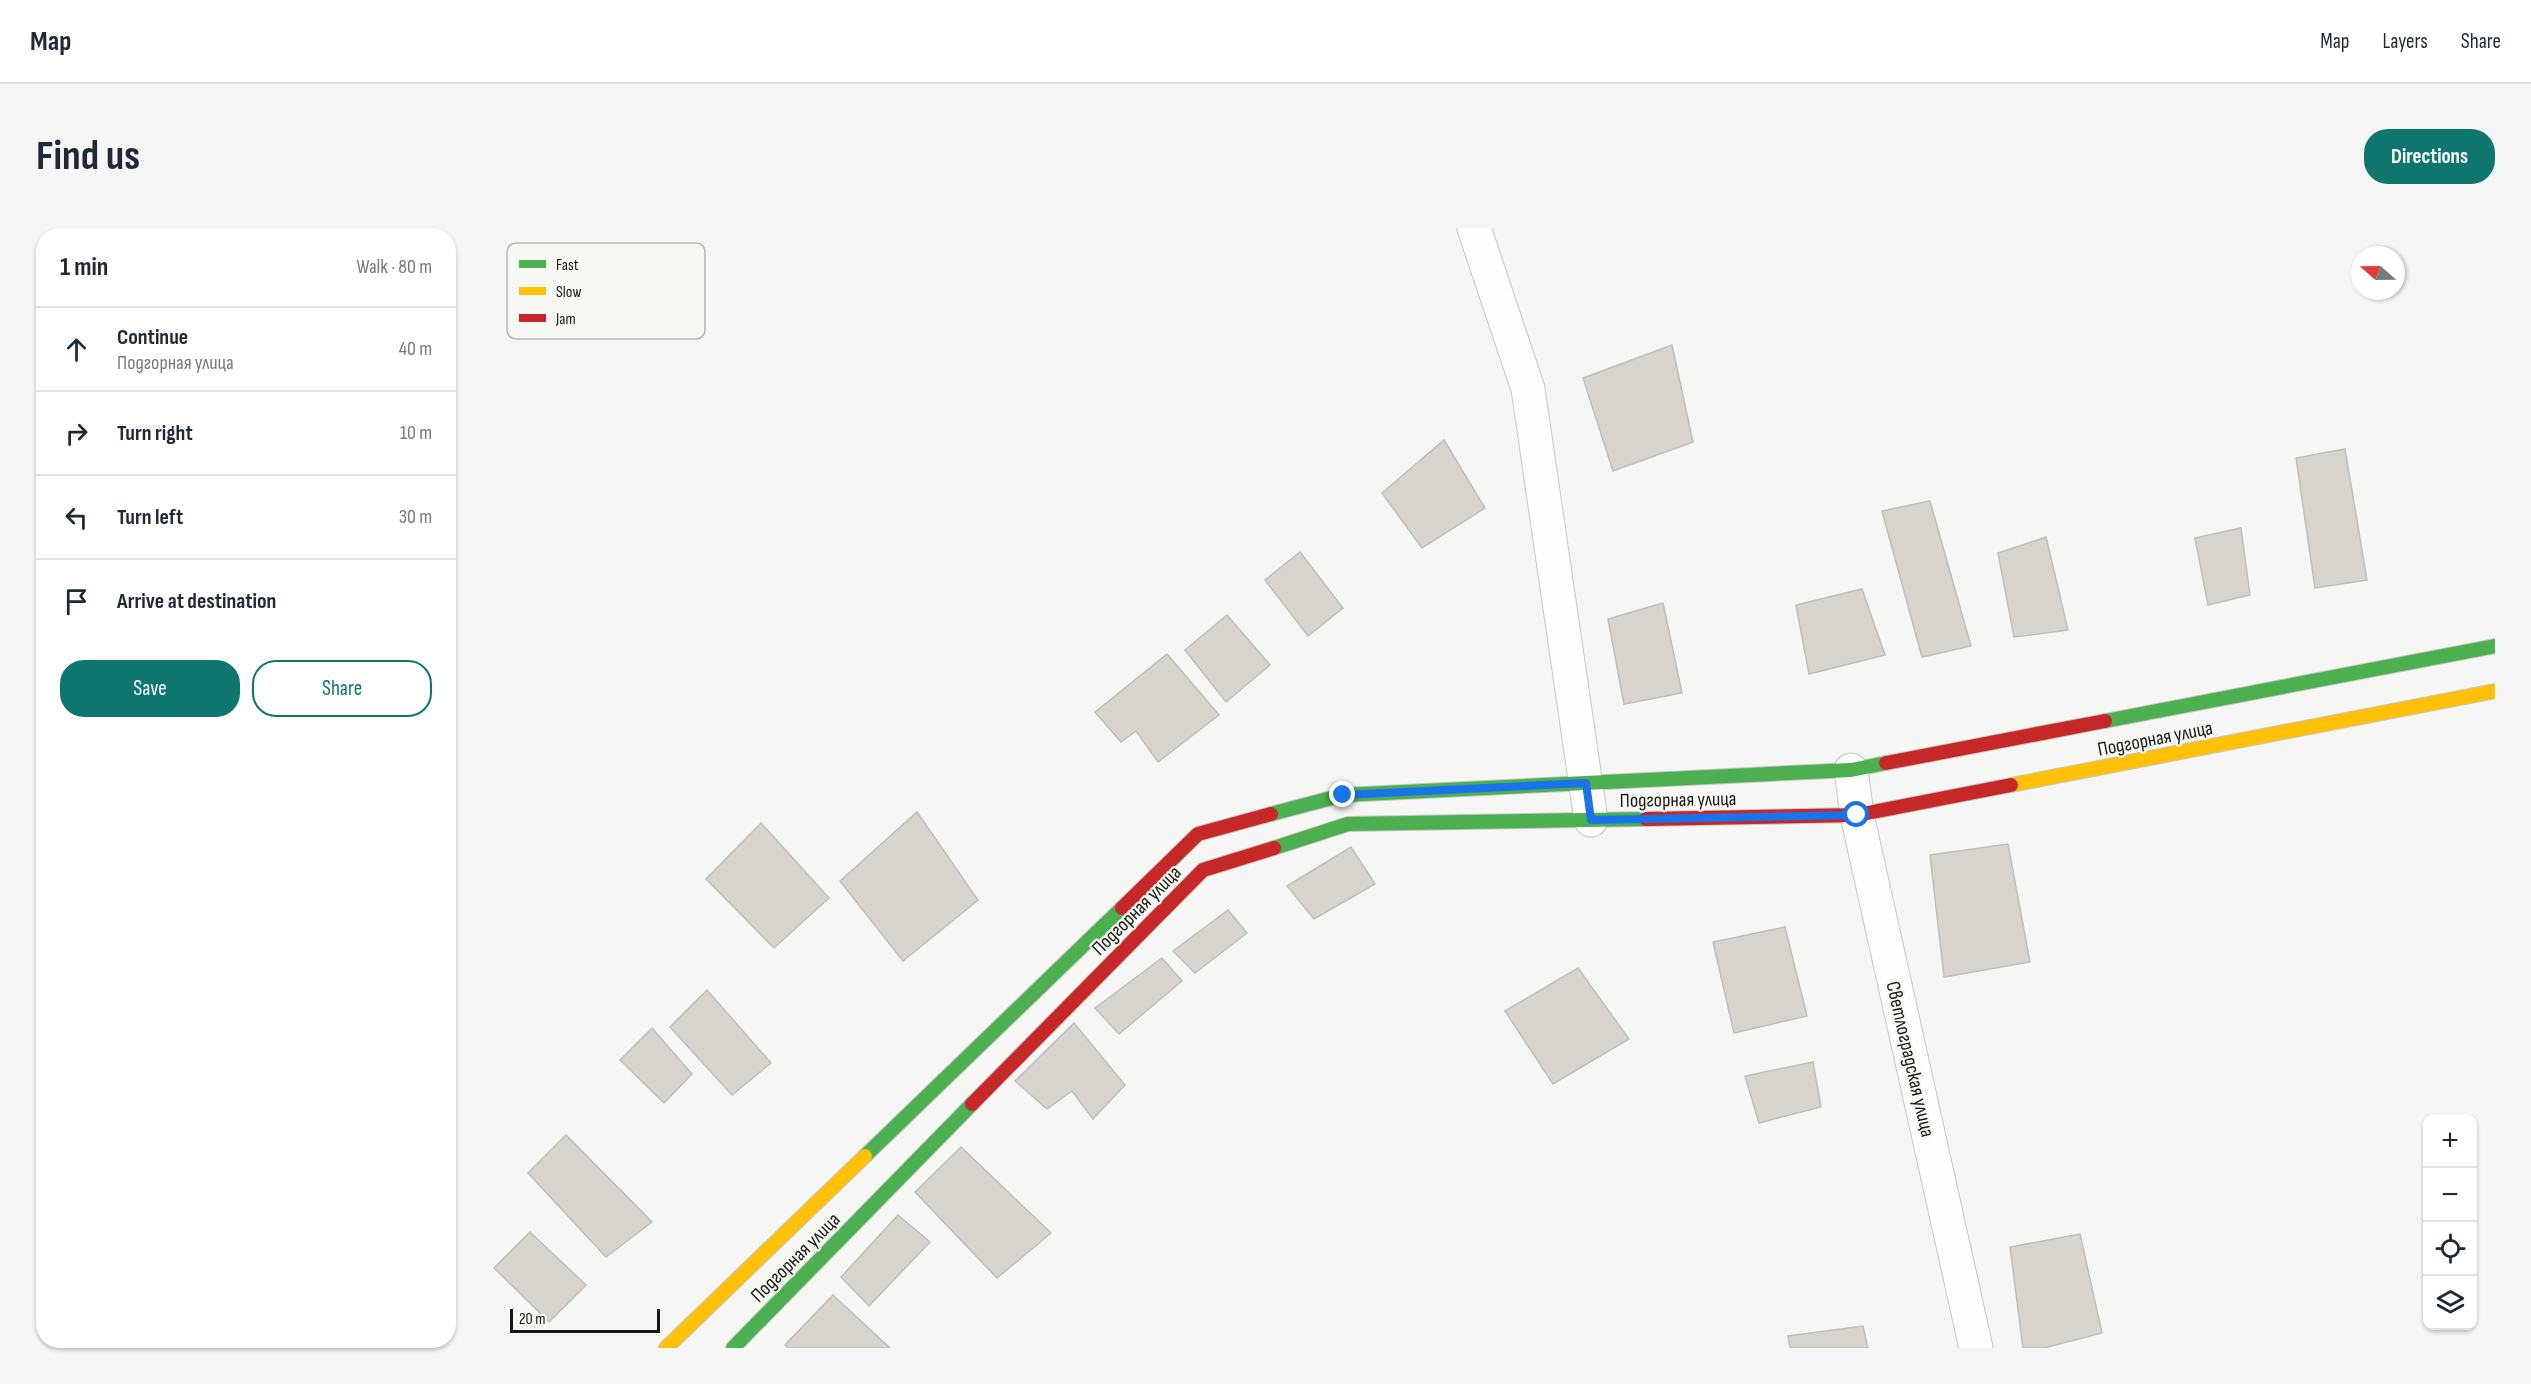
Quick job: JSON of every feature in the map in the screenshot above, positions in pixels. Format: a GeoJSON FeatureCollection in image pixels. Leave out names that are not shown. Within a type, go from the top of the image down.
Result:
{"type":"FeatureCollection","features":[{"type":"Feature","properties":{"kind":"street"},"geometry":{"type":"LineString","coordinates":[[1473,228],[1528,389],[1591,820]]}},
{"type":"Feature","properties":{"kind":"street","name":"Подгорная улица"},"geometry":{"type":"LineString","coordinates":[[666,1348],[1198,834],[1343,795],[1851,770],[2495,646]]}},
{"type":"Feature","properties":{"kind":"street","name":"Подгорная улица"},"geometry":{"type":"LineString","coordinates":[[733,1348],[1203,870],[1348,824],[1857,815],[2495,692]]}},
{"type":"Feature","properties":{"kind":"street","name":"Светлоградская улица"},"geometry":{"type":"LineString","coordinates":[[1851,770],[1857,815],[1976,1348]]}},
{"type":"Feature","properties":{"kind":"building"},"geometry":{"type":"Polygon","coordinates":[[[1672,345],[1693,442],[1613,471],[1583,378],[1672,345]]]}},
{"type":"Feature","properties":{"kind":"building"},"geometry":{"type":"Polygon","coordinates":[[[1444,440],[1485,508],[1422,548],[1382,493],[1444,440]]]}},
{"type":"Feature","properties":{"kind":"building"},"geometry":{"type":"Polygon","coordinates":[[[2345,449],[2367,580],[2315,588],[2296,458],[2345,449]]]}},
{"type":"Feature","properties":{"kind":"building"},"geometry":{"type":"Polygon","coordinates":[[[1930,501],[1971,646],[1922,657],[1882,511],[1930,501]]]}},
{"type":"Feature","properties":{"kind":"building"},"geometry":{"type":"Polygon","coordinates":[[[2241,528],[2250,595],[2208,605],[2195,538],[2241,528]]]}},
{"type":"Feature","properties":{"kind":"building"},"geometry":{"type":"Polygon","coordinates":[[[2046,537],[2068,630],[2014,637],[1998,553],[2046,537]]]}},
{"type":"Feature","properties":{"kind":"building"},"geometry":{"type":"Polygon","coordinates":[[[1300,552],[1343,608],[1308,636],[1265,580],[1300,552]]]}},
{"type":"Feature","properties":{"kind":"building"},"geometry":{"type":"Polygon","coordinates":[[[1862,589],[1885,655],[1809,674],[1796,605],[1862,589]]]}},
{"type":"Feature","properties":{"kind":"building"},"geometry":{"type":"Polygon","coordinates":[[[1663,603],[1682,693],[1624,704],[1608,619],[1663,603]]]}},
{"type":"Feature","properties":{"kind":"building"},"geometry":{"type":"Polygon","coordinates":[[[1227,615],[1270,665],[1226,702],[1185,650],[1227,615]]]}},
{"type":"Feature","properties":{"kind":"building"},"geometry":{"type":"Polygon","coordinates":[[[1167,654],[1219,715],[1158,762],[1136,731],[1121,742],[1095,712],[1167,654]]]}},
{"type":"Feature","properties":{"kind":"building"},"geometry":{"type":"Polygon","coordinates":[[[917,812],[978,900],[903,961],[840,881],[917,812]]]}},
{"type":"Feature","properties":{"kind":"building"},"geometry":{"type":"Polygon","coordinates":[[[761,823],[829,898],[774,948],[706,879],[761,823]]]}},
{"type":"Feature","properties":{"kind":"building"},"geometry":{"type":"Polygon","coordinates":[[[2008,844],[2030,962],[1944,977],[1930,855],[2008,844]]]}},
{"type":"Feature","properties":{"kind":"building"},"geometry":{"type":"Polygon","coordinates":[[[1351,847],[1375,884],[1314,919],[1287,886],[1351,847]]]}},
{"type":"Feature","properties":{"kind":"building"},"geometry":{"type":"Polygon","coordinates":[[[1228,910],[1247,933],[1195,973],[1173,951],[1228,910]]]}},
{"type":"Feature","properties":{"kind":"building"},"geometry":{"type":"Polygon","coordinates":[[[1785,927],[1807,1016],[1734,1033],[1713,942],[1785,927]]]}},
{"type":"Feature","properties":{"kind":"building"},"geometry":{"type":"Polygon","coordinates":[[[1162,958],[1182,981],[1119,1034],[1095,1008],[1162,958]]]}},
{"type":"Feature","properties":{"kind":"building"},"geometry":{"type":"Polygon","coordinates":[[[1578,968],[1629,1039],[1553,1084],[1505,1011],[1578,968]]]}},
{"type":"Feature","properties":{"kind":"building"},"geometry":{"type":"Polygon","coordinates":[[[707,990],[771,1063],[732,1095],[670,1027],[707,990]]]}},
{"type":"Feature","properties":{"kind":"building"},"geometry":{"type":"Polygon","coordinates":[[[1074,1023],[1125,1085],[1093,1119],[1072,1091],[1047,1109],[1015,1081],[1074,1023]]]}},
{"type":"Feature","properties":{"kind":"building"},"geometry":{"type":"Polygon","coordinates":[[[652,1028],[692,1074],[664,1103],[620,1060],[652,1028]]]}},
{"type":"Feature","properties":{"kind":"building"},"geometry":{"type":"Polygon","coordinates":[[[1813,1062],[1821,1107],[1759,1123],[1745,1076],[1813,1062]]]}},
{"type":"Feature","properties":{"kind":"building"},"geometry":{"type":"Polygon","coordinates":[[[566,1135],[652,1222],[606,1257],[528,1173],[566,1135]]]}},
{"type":"Feature","properties":{"kind":"building"},"geometry":{"type":"Polygon","coordinates":[[[961,1147],[1051,1233],[997,1278],[915,1192],[961,1147]]]}},
{"type":"Feature","properties":{"kind":"building"},"geometry":{"type":"Polygon","coordinates":[[[898,1215],[930,1242],[869,1306],[841,1277],[898,1215]]]}},
{"type":"Feature","properties":{"kind":"building"},"geometry":{"type":"Polygon","coordinates":[[[530,1232],[586,1285],[549,1322],[494,1268],[530,1232]]]}},
{"type":"Feature","properties":{"kind":"building"},"geometry":{"type":"Polygon","coordinates":[[[2080,1234],[2102,1333],[2044,1348],[2023,1348],[2010,1247],[2080,1234]]]}},
{"type":"Feature","properties":{"kind":"building"},"geometry":{"type":"Polygon","coordinates":[[[833,1295],[890,1348],[788,1348],[785,1345],[833,1295]]]}},
{"type":"Feature","properties":{"kind":"building"},"geometry":{"type":"Polygon","coordinates":[[[1863,1326],[1868,1348],[1790,1348],[1788,1336],[1863,1326]]]}},
{"type":"Feature","properties":{"kind":"traffic: fast"},"geometry":{"type":"LineString","coordinates":[[2105,721],[2495,646]]}},
{"type":"Feature","properties":{"kind":"traffic: fast"},"geometry":{"type":"LineString","coordinates":[[1271,814],[1343,795],[1851,770],[1886,763]]}},
{"type":"Feature","properties":{"kind":"traffic: fast"},"geometry":{"type":"LineString","coordinates":[[1274,848],[1348,824],[1646,819]]}},
{"type":"Feature","properties":{"kind":"traffic: fast"},"geometry":{"type":"LineString","coordinates":[[865,1156],[1122,908]]}},
{"type":"Feature","properties":{"kind":"traffic: fast"},"geometry":{"type":"LineString","coordinates":[[733,1348],[972,1104]]}},
{"type":"Feature","properties":{"kind":"traffic: slow"},"geometry":{"type":"LineString","coordinates":[[2011,785],[2495,691]]}},
{"type":"Feature","properties":{"kind":"traffic: slow"},"geometry":{"type":"LineString","coordinates":[[666,1348],[865,1156]]}},
{"type":"Feature","properties":{"kind":"traffic: jam"},"geometry":{"type":"LineString","coordinates":[[1886,763],[2105,721]]}},
{"type":"Feature","properties":{"kind":"traffic: jam"},"geometry":{"type":"LineString","coordinates":[[1646,819],[1857,815],[2011,785]]}},
{"type":"Feature","properties":{"kind":"traffic: jam"},"geometry":{"type":"LineString","coordinates":[[1122,908],[1198,834],[1271,814]]}},
{"type":"Feature","properties":{"kind":"traffic: jam"},"geometry":{"type":"LineString","coordinates":[[972,1104],[1203,870],[1274,848]]}},
{"type":"Feature","properties":{"kind":"route"},"geometry":{"type":"LineString","coordinates":[[1343,795],[1586,783],[1591,820],[1857,815]]}}]}
